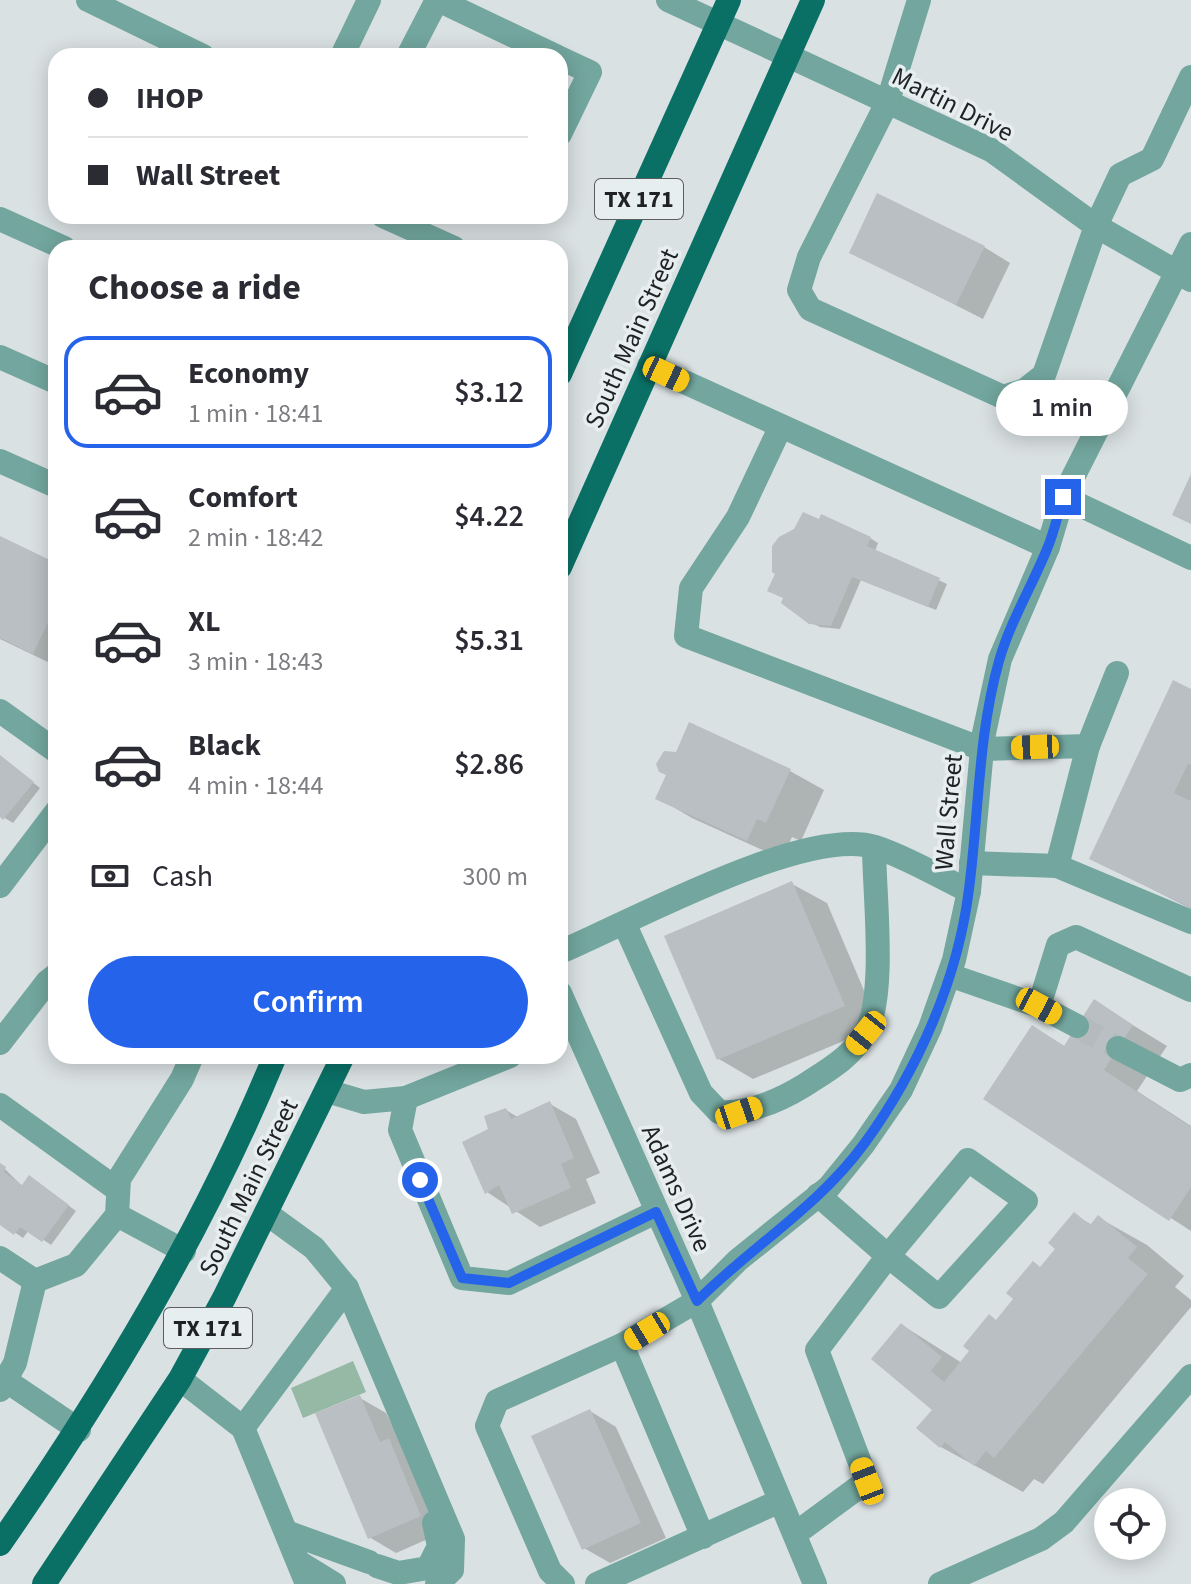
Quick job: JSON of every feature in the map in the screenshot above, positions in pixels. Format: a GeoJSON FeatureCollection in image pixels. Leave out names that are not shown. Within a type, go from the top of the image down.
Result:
{"type":"FeatureCollection","features":[{"type":"Feature","properties":{"kind":"main road","name":"South Main Street"},"geometry":{"type":"LineString","coordinates":[[568,355],[729,0]]}},
{"type":"Feature","properties":{"kind":"main road","name":"South Main Street"},"geometry":{"type":"LineString","coordinates":[[568,549],[813,0]]}},
{"type":"Feature","properties":{"kind":"main road"},"geometry":{"type":"LineString","coordinates":[[568,363],[575,339]]}},
{"type":"Feature","properties":{"kind":"main road","name":"South Main Street"},"geometry":{"type":"LineString","coordinates":[[0,1544],[79,1430],[184,1251],[271,1064]]}},
{"type":"Feature","properties":{"kind":"main road","name":"South Main Street"},"geometry":{"type":"LineString","coordinates":[[44,1584],[180,1379],[339,1064]]}},
{"type":"Feature","properties":{"kind":"street"},"geometry":{"type":"LineString","coordinates":[[88,0],[187,48]]}},
{"type":"Feature","properties":{"kind":"street"},"geometry":{"type":"LineString","coordinates":[[346,48],[369,0]]}},
{"type":"Feature","properties":{"kind":"street"},"geometry":{"type":"LineString","coordinates":[[412,48],[438,0],[539,48]]}},
{"type":"Feature","properties":{"kind":"street","name":"Martin Drive"},"geometry":{"type":"LineString","coordinates":[[668,0],[991,150],[1096,226],[1184,277]]}},
{"type":"Feature","properties":{"kind":"street"},"geometry":{"type":"LineString","coordinates":[[919,0],[888,101],[809,257],[799,290],[810,309],[1003,397],[1025,390],[1044,375],[1096,226],[1120,175],[1152,159],[1191,77]]}},
{"type":"Feature","properties":{"kind":"street"},"geometry":{"type":"LineString","coordinates":[[568,62],[590,72],[568,117]]}},
{"type":"Feature","properties":{"kind":"street"},"geometry":{"type":"LineString","coordinates":[[0,219],[48,241]]}},
{"type":"Feature","properties":{"kind":"street"},"geometry":{"type":"LineString","coordinates":[[401,224],[436,240]]}},
{"type":"Feature","properties":{"kind":"street","name":"Wall Street"},"geometry":{"type":"LineString","coordinates":[[563,1584],[550,1571],[487,1426],[497,1401],[622,1345],[697,1301],[738,1260],[818,1195],[863,1145],[901,1090],[930,1028],[949,975],[969,891],[982,749],[1000,659],[1048,547],[1063,497],[1184,277],[1191,244]]}},
{"type":"Feature","properties":{"kind":"street"},"geometry":{"type":"LineString","coordinates":[[0,357],[48,378]]}},
{"type":"Feature","properties":{"kind":"street"},"geometry":{"type":"LineString","coordinates":[[649,366],[1048,547]]}},
{"type":"Feature","properties":{"kind":"street"},"geometry":{"type":"LineString","coordinates":[[780,428],[738,517],[691,588],[686,636],[982,749],[1088,746]]}},
{"type":"Feature","properties":{"kind":"street"},"geometry":{"type":"LineString","coordinates":[[0,461],[48,482]]}},
{"type":"Feature","properties":{"kind":"street"},"geometry":{"type":"LineString","coordinates":[[1063,497],[1191,558]]}},
{"type":"Feature","properties":{"kind":"street"},"geometry":{"type":"LineString","coordinates":[[1057,866],[1088,746],[1117,673]]}},
{"type":"Feature","properties":{"kind":"street"},"geometry":{"type":"LineString","coordinates":[[0,711],[48,745]]}},
{"type":"Feature","properties":{"kind":"street"},"geometry":{"type":"LineString","coordinates":[[0,886],[48,823]]}},
{"type":"Feature","properties":{"kind":"street"},"geometry":{"type":"LineString","coordinates":[[568,949],[770,859],[832,843],[874,847],[969,891]]}},
{"type":"Feature","properties":{"kind":"street"},"geometry":{"type":"LineString","coordinates":[[625,925],[701,1093],[719,1112],[739,1113],[785,1097],[843,1061],[866,1033],[877,1001],[874,847]]}},
{"type":"Feature","properties":{"kind":"street"},"geometry":{"type":"LineString","coordinates":[[971,863],[1057,866],[1191,922]]}},
{"type":"Feature","properties":{"kind":"street"},"geometry":{"type":"LineString","coordinates":[[1039,1006],[1058,945],[1076,937],[1191,990]]}},
{"type":"Feature","properties":{"kind":"street"},"geometry":{"type":"LineString","coordinates":[[949,975],[1039,1006],[1077,1026]]}},
{"type":"Feature","properties":{"kind":"street"},"geometry":{"type":"LineString","coordinates":[[0,1043],[48,981]]}},
{"type":"Feature","properties":{"kind":"street","name":"Adams Drive"},"geometry":{"type":"LineString","coordinates":[[568,1032],[697,1301],[815,1584]]}},
{"type":"Feature","properties":{"kind":"street"},"geometry":{"type":"LineString","coordinates":[[1118,1048],[1180,1080],[1191,1075]]}},
{"type":"Feature","properties":{"kind":"street"},"geometry":{"type":"LineString","coordinates":[[79,1430],[3,1385],[15,1363],[12,1322],[35,1281],[76,1265],[117,1215],[119,1179],[189,1064]]}},
{"type":"Feature","properties":{"kind":"street"},"geometry":{"type":"LineString","coordinates":[[327,1091],[364,1102],[406,1098],[490,1064]]}},
{"type":"Feature","properties":{"kind":"street"},"geometry":{"type":"LineString","coordinates":[[406,1098],[400,1130],[462,1278],[509,1283],[656,1212]]}},
{"type":"Feature","properties":{"kind":"street"},"geometry":{"type":"LineString","coordinates":[[0,1105],[118,1190]]}},
{"type":"Feature","properties":{"kind":"street"},"geometry":{"type":"LineString","coordinates":[[795,1534],[867,1481],[817,1350],[888,1256],[968,1160],[1026,1201],[939,1297],[888,1256],[818,1195]]}},
{"type":"Feature","properties":{"kind":"street"},"geometry":{"type":"LineString","coordinates":[[266,1213],[314,1248],[347,1288],[453,1539],[452,1570],[437,1584]]}},
{"type":"Feature","properties":{"kind":"street"},"geometry":{"type":"LineString","coordinates":[[117,1215],[184,1251]]}},
{"type":"Feature","properties":{"kind":"street"},"geometry":{"type":"LineString","coordinates":[[0,1258],[35,1281]]}},
{"type":"Feature","properties":{"kind":"street"},"geometry":{"type":"LineString","coordinates":[[243,1428],[347,1288]]}},
{"type":"Feature","properties":{"kind":"street"},"geometry":{"type":"LineString","coordinates":[[289,1533],[382,1571],[428,1568],[439,1546],[439,1535],[360,1346],[362,1322]]}},
{"type":"Feature","properties":{"kind":"street"},"geometry":{"type":"LineString","coordinates":[[622,1345],[703,1537]]}},
{"type":"Feature","properties":{"kind":"street"},"geometry":{"type":"LineString","coordinates":[[946,1583],[1041,1539],[1064,1522],[1191,1376]]}},
{"type":"Feature","properties":{"kind":"street"},"geometry":{"type":"LineString","coordinates":[[180,1379],[243,1428],[303,1573],[334,1584]]}},
{"type":"Feature","properties":{"kind":"street"},"geometry":{"type":"LineString","coordinates":[[597,1584],[780,1501]]}},
{"type":"Feature","properties":{"kind":"green space"},"geometry":{"type":"Polygon","coordinates":[[[353,1361],[366,1392],[303,1418],[291,1388],[353,1361]]]}},
{"type":"Feature","properties":{"kind":"building"},"geometry":{"type":"Polygon","coordinates":[[[877,193],[985,246],[956,305],[849,253],[877,193]]]}},
{"type":"Feature","properties":{"kind":"building"},"geometry":{"type":"Polygon","coordinates":[[[1191,474],[1191,524],[1172,515],[1191,474]]]}},
{"type":"Feature","properties":{"kind":"building"},"geometry":{"type":"Polygon","coordinates":[[[803,512],[819,519],[821,514],[871,537],[867,546],[940,578],[928,607],[852,577],[831,626],[809,624],[781,603],[783,598],[767,591],[775,574],[772,572],[772,546],[779,537],[794,529],[803,512]]]}},
{"type":"Feature","properties":{"kind":"building"},"geometry":{"type":"Polygon","coordinates":[[[0,536],[48,559],[48,623],[33,654],[0,638],[0,536]]]}},
{"type":"Feature","properties":{"kind":"building"},"geometry":{"type":"Polygon","coordinates":[[[1173,680],[1191,689],[1191,765],[1188,764],[1174,793],[1191,801],[1191,908],[1089,859],[1173,680]]]}},
{"type":"Feature","properties":{"kind":"building"},"geometry":{"type":"Polygon","coordinates":[[[689,722],[791,769],[766,823],[757,819],[747,841],[655,799],[666,775],[659,772],[656,764],[664,751],[676,752],[689,722]]]}},
{"type":"Feature","properties":{"kind":"building"},"geometry":{"type":"Polygon","coordinates":[[[0,755],[34,782],[3,820],[0,817],[0,755]]]}},
{"type":"Feature","properties":{"kind":"building"},"geometry":{"type":"Polygon","coordinates":[[[792,881],[845,1006],[717,1060],[664,936],[792,881]]]}},
{"type":"Feature","properties":{"kind":"building"},"geometry":{"type":"Polygon","coordinates":[[[1094,999],[1133,1025],[1104,1070],[1191,1127],[1191,1187],[1169,1221],[983,1099],[1032,1025],[1064,1046],[1094,999]]]}},
{"type":"Feature","properties":{"kind":"building"},"geometry":{"type":"Polygon","coordinates":[[[550,1101],[574,1158],[561,1164],[571,1188],[512,1214],[499,1185],[485,1194],[462,1142],[488,1129],[484,1116],[506,1108],[511,1119],[550,1101]]]}},
{"type":"Feature","properties":{"kind":"building"},"geometry":{"type":"Polygon","coordinates":[[[0,1163],[6,1167],[4,1172],[22,1185],[29,1175],[69,1205],[42,1242],[20,1227],[14,1235],[0,1225],[0,1163]]]}},
{"type":"Feature","properties":{"kind":"building"},"geometry":{"type":"Polygon","coordinates":[[[1074,1212],[1090,1225],[1098,1215],[1137,1247],[1128,1258],[1148,1274],[994,1458],[986,1451],[974,1466],[945,1442],[940,1448],[916,1428],[932,1410],[871,1359],[901,1323],[942,1357],[931,1371],[944,1382],[969,1351],[963,1346],[989,1314],[996,1320],[1013,1299],[1006,1293],[1033,1261],[1040,1267],[1055,1249],[1048,1243],[1074,1212]]]}},
{"type":"Feature","properties":{"kind":"building"},"geometry":{"type":"Polygon","coordinates":[[[360,1395],[380,1442],[389,1438],[421,1516],[368,1539],[315,1413],[360,1395]]]}},
{"type":"Feature","properties":{"kind":"building"},"geometry":{"type":"Polygon","coordinates":[[[590,1409],[641,1523],[582,1550],[531,1436],[590,1409]]]}},
{"type":"Feature","properties":{"kind":"tunnel"},"geometry":{"type":"LineString","coordinates":[[1077,1026],[1118,1048]]}},
{"type":"Feature","properties":{"kind":"route"},"geometry":{"type":"LineString","coordinates":[[420,1180],[462,1278],[509,1283],[656,1212],[697,1301],[738,1260],[829,1187],[901,1090],[930,1028],[954,960],[969,891],[983,738],[1000,659],[1048,547],[1063,497]]}}]}
